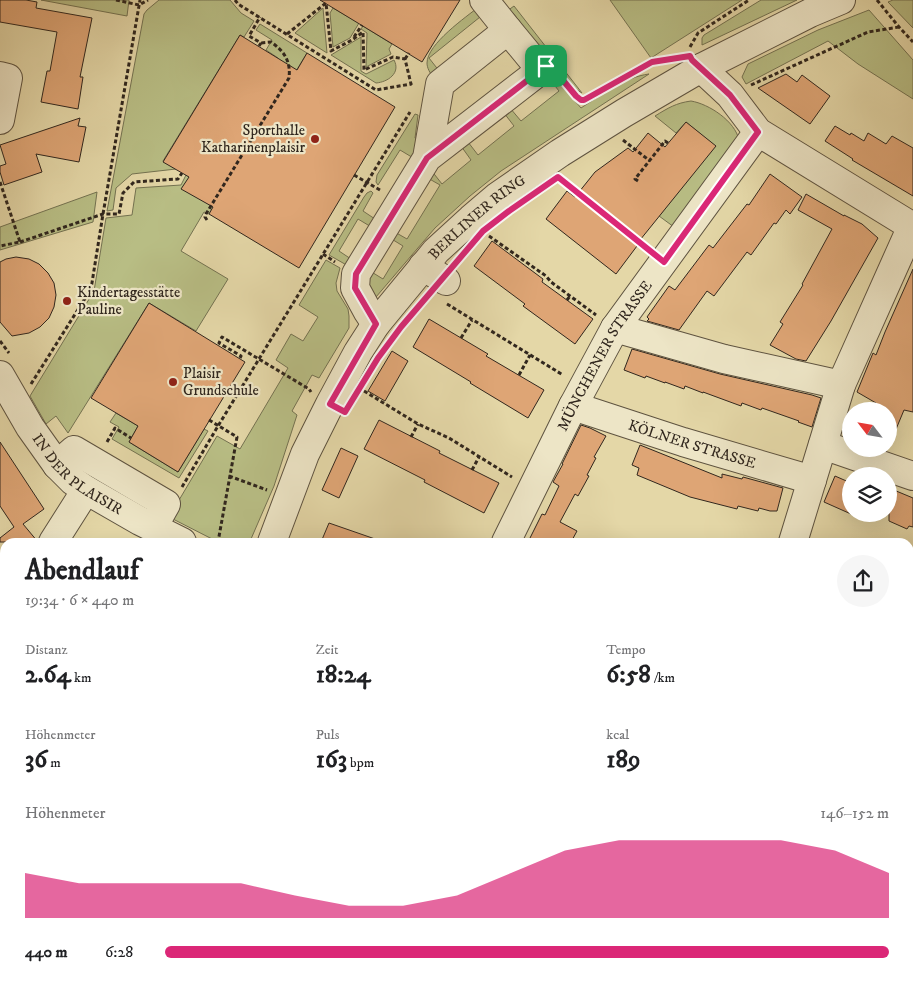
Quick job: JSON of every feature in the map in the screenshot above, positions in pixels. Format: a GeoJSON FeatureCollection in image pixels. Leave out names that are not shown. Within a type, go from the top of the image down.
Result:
{"type":"FeatureCollection","features":[{"type":"Feature","properties":{"kind":"street"},"geometry":{"type":"LineString","coordinates":[[376,324],[355,288],[356,274],[427,158],[541,70],[484,0]]}},
{"type":"Feature","properties":{"kind":"street","name":"BERLINER RING"},"geometry":{"type":"LineString","coordinates":[[274,538],[305,454],[376,324],[436,251],[471,219],[504,205],[576,143],[624,113],[701,68],[810,13],[841,0]]}},
{"type":"Feature","properties":{"kind":"street"},"geometry":{"type":"LineString","coordinates":[[427,158],[440,84],[508,30]]}},
{"type":"Feature","properties":{"kind":"street"},"geometry":{"type":"LineString","coordinates":[[701,68],[730,95],[758,132],[912,226],[841,386],[794,538]]}},
{"type":"Feature","properties":{"kind":"street"},"geometry":{"type":"LineString","coordinates":[[0,76],[8,78],[0,120]]}},
{"type":"Feature","properties":{"kind":"street","name":"MÜNCHENER STRASSE"},"geometry":{"type":"LineString","coordinates":[[508,538],[578,397],[615,328],[758,132]]}},
{"type":"Feature","properties":{"kind":"street"},"geometry":{"type":"LineString","coordinates":[[423,266],[445,292]]}},
{"type":"Feature","properties":{"kind":"street"},"geometry":{"type":"LineString","coordinates":[[615,328],[724,359],[841,386]]}},
{"type":"Feature","properties":{"kind":"street","name":"IN DER PLAISIR"},"geometry":{"type":"LineString","coordinates":[[0,375],[30,428],[56,465],[73,481],[142,528],[171,538]]}},
{"type":"Feature","properties":{"kind":"street","name":"KÖLNER STRASSE"},"geometry":{"type":"LineString","coordinates":[[578,397],[683,442],[812,480]]}},
{"type":"Feature","properties":{"kind":"street"},"geometry":{"type":"LineString","coordinates":[[823,445],[907,471]]}},
{"type":"Feature","properties":{"kind":"street"},"geometry":{"type":"LineString","coordinates":[[56,465],[74,450],[166,504],[142,528]]}},
{"type":"Feature","properties":{"kind":"street"},"geometry":{"type":"LineString","coordinates":[[56,538],[86,490]]}},
{"type":"Feature","properties":{"kind":"path"},"geometry":{"type":"LineString","coordinates":[[116,0],[139,5],[148,0]]}},
{"type":"Feature","properties":{"kind":"path"},"geometry":{"type":"LineString","coordinates":[[18,406],[91,289],[140,0]]}},
{"type":"Feature","properties":{"kind":"path"},"geometry":{"type":"LineString","coordinates":[[235,0],[238,4],[376,90],[411,84]]}},
{"type":"Feature","properties":{"kind":"path"},"geometry":{"type":"LineString","coordinates":[[701,68],[690,56],[690,46],[698,33],[749,0]]}},
{"type":"Feature","properties":{"kind":"path"},"geometry":{"type":"LineString","coordinates":[[877,0],[913,42]]}},
{"type":"Feature","properties":{"kind":"path"},"geometry":{"type":"LineString","coordinates":[[287,34],[326,3],[330,51],[363,32],[364,70],[393,57],[405,59]]}},
{"type":"Feature","properties":{"kind":"path"},"geometry":{"type":"LineString","coordinates":[[207,220],[205,218],[206,214],[289,78],[289,64],[281,50],[271,42],[260,45],[249,36],[260,17]]}},
{"type":"Feature","properties":{"kind":"path"},"geometry":{"type":"LineString","coordinates":[[352,40],[362,25]]}},
{"type":"Feature","properties":{"kind":"path"},"geometry":{"type":"LineString","coordinates":[[730,95],[868,32],[899,27]]}},
{"type":"Feature","properties":{"kind":"path"},"geometry":{"type":"LineString","coordinates":[[409,53],[405,59],[411,84],[417,92]]}},
{"type":"Feature","properties":{"kind":"path"},"geometry":{"type":"LineString","coordinates":[[541,70],[546,66],[552,67],[576,96],[584,100],[652,62],[671,59]]}},
{"type":"Feature","properties":{"kind":"path"},"geometry":{"type":"LineString","coordinates":[[179,493],[258,359],[409,113]]}},
{"type":"Feature","properties":{"kind":"path"},"geometry":{"type":"LineString","coordinates":[[618,137],[650,161]]}},
{"type":"Feature","properties":{"kind":"path"},"geometry":{"type":"LineString","coordinates":[[638,181],[635,179],[665,141],[668,143]]}},
{"type":"Feature","properties":{"kind":"path"},"geometry":{"type":"LineString","coordinates":[[0,246],[20,242],[103,214],[119,214],[123,193],[134,182],[178,179],[182,173]]}},
{"type":"Feature","properties":{"kind":"path"},"geometry":{"type":"LineString","coordinates":[[354,175],[359,178]]}},
{"type":"Feature","properties":{"kind":"path"},"geometry":{"type":"LineString","coordinates":[[558,177],[584,201],[664,262]]}},
{"type":"Feature","properties":{"kind":"path"},"geometry":{"type":"LineString","coordinates":[[0,182],[20,242]]}},
{"type":"Feature","properties":{"kind":"path"},"geometry":{"type":"LineString","coordinates":[[486,234],[615,328]]}},
{"type":"Feature","properties":{"kind":"path"},"geometry":{"type":"LineString","coordinates":[[445,292],[472,320],[530,355],[578,397]]}},
{"type":"Feature","properties":{"kind":"path"},"geometry":{"type":"LineString","coordinates":[[567,300],[570,296]]}},
{"type":"Feature","properties":{"kind":"path"},"geometry":{"type":"LineString","coordinates":[[461,338],[472,320]]}},
{"type":"Feature","properties":{"kind":"path"},"geometry":{"type":"LineString","coordinates":[[240,358],[241,356],[219,343],[222,337],[333,405],[360,388],[418,424],[449,438],[502,472],[533,488]]}},
{"type":"Feature","properties":{"kind":"path"},"geometry":{"type":"LineString","coordinates":[[519,375],[530,355]]}},
{"type":"Feature","properties":{"kind":"path"},"geometry":{"type":"LineString","coordinates":[[209,420],[237,437],[219,538]]}},
{"type":"Feature","properties":{"kind":"path"},"geometry":{"type":"LineString","coordinates":[[411,437],[418,424]]}},
{"type":"Feature","properties":{"kind":"path"},"geometry":{"type":"LineString","coordinates":[[110,437],[115,428],[131,438]]}},
{"type":"Feature","properties":{"kind":"path"},"geometry":{"type":"LineString","coordinates":[[472,470],[479,457]]}},
{"type":"Feature","properties":{"kind":"path"},"geometry":{"type":"LineString","coordinates":[[229,476],[288,500]]}},
{"type":"Feature","properties":{"kind":"green space"},"geometry":{"type":"Polygon","coordinates":[[[41,0],[129,0],[127,16],[41,0]]]}},
{"type":"Feature","properties":{"kind":"green space"},"geometry":{"type":"Polygon","coordinates":[[[159,0],[230,0],[241,13],[254,21],[244,37],[240,35],[163,161],[176,169],[132,174],[116,188],[113,210],[107,211],[144,14],[159,0]]]}},
{"type":"Feature","properties":{"kind":"green space"},"geometry":{"type":"Polygon","coordinates":[[[610,0],[742,0],[651,58],[610,0]]]}},
{"type":"Feature","properties":{"kind":"green space"},"geometry":{"type":"Polygon","coordinates":[[[761,0],[797,0],[702,45],[704,35],[761,0]]]}},
{"type":"Feature","properties":{"kind":"green space"},"geometry":{"type":"Polygon","coordinates":[[[893,0],[913,0],[913,28],[888,2],[893,0]]]}},
{"type":"Feature","properties":{"kind":"green space"},"geometry":{"type":"Polygon","coordinates":[[[480,6],[485,13],[429,58],[440,72],[433,77],[427,63],[429,56],[433,48],[448,32],[480,6]]]}},
{"type":"Feature","properties":{"kind":"green space"},"geometry":{"type":"Polygon","coordinates":[[[514,6],[582,93],[575,89],[554,61],[550,61],[513,13],[506,17],[503,14],[514,6]]]}},
{"type":"Feature","properties":{"kind":"green space"},"geometry":{"type":"Polygon","coordinates":[[[323,8],[327,53],[295,33],[323,8]]]}},
{"type":"Feature","properties":{"kind":"green space"},"geometry":{"type":"Polygon","coordinates":[[[333,8],[359,23],[350,38],[333,47],[330,13],[333,8]]]}},
{"type":"Feature","properties":{"kind":"green space"},"geometry":{"type":"Polygon","coordinates":[[[869,10],[913,60],[913,99],[858,64],[828,41],[746,84],[742,77],[748,64],[818,30],[869,10]]]}},
{"type":"Feature","properties":{"kind":"green space"},"geometry":{"type":"Polygon","coordinates":[[[260,24],[307,53],[209,214],[204,212],[181,251],[228,279],[196,331],[149,303],[68,433],[56,416],[46,424],[30,396],[94,291],[106,218],[132,215],[136,188],[181,185],[186,175],[202,184],[278,58],[266,50],[272,40],[256,30],[260,24]]]}},
{"type":"Feature","properties":{"kind":"green space"},"geometry":{"type":"Polygon","coordinates":[[[363,26],[392,44],[389,49],[391,54],[366,67],[367,33],[361,29],[363,26]]]}},
{"type":"Feature","properties":{"kind":"green space"},"geometry":{"type":"Polygon","coordinates":[[[361,37],[361,71],[366,74],[394,60],[396,65],[395,73],[389,79],[376,83],[331,55],[361,37]]]}},
{"type":"Feature","properties":{"kind":"green space"},"geometry":{"type":"Polygon","coordinates":[[[552,74],[581,108],[622,83],[649,74],[501,171],[470,196],[435,228],[376,297],[367,286],[370,271],[383,279],[403,246],[390,238],[393,231],[407,239],[440,185],[426,177],[431,170],[442,184],[471,160],[461,146],[468,142],[478,155],[514,126],[504,113],[510,108],[521,121],[559,91],[548,77],[552,74]]]}},
{"type":"Feature","properties":{"kind":"green space"},"geometry":{"type":"Polygon","coordinates":[[[691,101],[706,106],[720,114],[732,126],[739,140],[674,227],[659,216],[715,146],[686,122],[676,133],[655,116],[672,106],[691,101]]]}},
{"type":"Feature","properties":{"kind":"green space"},"geometry":{"type":"Polygon","coordinates":[[[415,114],[418,115],[415,138],[421,139],[415,159],[400,150],[378,185],[376,182],[377,175],[415,114]]]}},
{"type":"Feature","properties":{"kind":"green space"},"geometry":{"type":"Polygon","coordinates":[[[371,191],[373,193],[363,211],[378,221],[373,228],[358,219],[339,251],[354,261],[350,267],[329,255],[364,197],[371,191]]]}},
{"type":"Feature","properties":{"kind":"green space"},"geometry":{"type":"Polygon","coordinates":[[[97,192],[93,222],[0,250],[0,227],[97,192]]]}},
{"type":"Feature","properties":{"kind":"green space"},"geometry":{"type":"Polygon","coordinates":[[[326,260],[340,268],[336,283],[337,291],[348,309],[349,328],[319,378],[312,375],[292,411],[297,415],[274,486],[251,538],[210,538],[169,517],[217,436],[240,449],[288,368],[276,360],[291,334],[303,341],[318,317],[299,305],[326,260]]]}},
{"type":"Feature","properties":{"kind":"green space"},"geometry":{"type":"Polygon","coordinates":[[[116,413],[138,426],[129,442],[178,472],[204,429],[208,431],[179,478],[112,439],[119,427],[110,422],[116,413]]]}},
{"type":"Feature","properties":{"kind":"building"},"geometry":{"type":"Polygon","coordinates":[[[0,0],[37,2],[36,8],[92,18],[80,77],[83,77],[78,109],[41,102],[47,71],[50,71],[57,32],[0,22],[0,0]]]}},
{"type":"Feature","properties":{"kind":"building"},"geometry":{"type":"Polygon","coordinates":[[[320,0],[460,0],[422,62],[320,0]]]}},
{"type":"Feature","properties":{"kind":"building","name":"Sporthalle Katharinenplaisir"},"geometry":{"type":"Polygon","coordinates":[[[240,35],[297,70],[307,53],[395,107],[299,268],[209,214],[213,207],[181,189],[189,177],[163,162],[240,35]]]}},
{"type":"Feature","properties":{"kind":"building"},"geometry":{"type":"Polygon","coordinates":[[[786,74],[797,82],[802,75],[830,96],[810,124],[758,88],[786,74]]]}},
{"type":"Feature","properties":{"kind":"building"},"geometry":{"type":"Polygon","coordinates":[[[80,118],[78,126],[86,127],[79,162],[36,154],[42,172],[4,185],[0,166],[6,164],[0,145],[80,118]]]}},
{"type":"Feature","properties":{"kind":"building"},"geometry":{"type":"Polygon","coordinates":[[[686,122],[716,146],[636,245],[616,274],[546,219],[567,191],[575,197],[595,172],[628,148],[633,152],[648,133],[665,147],[686,122]]]}},
{"type":"Feature","properties":{"kind":"building"},"geometry":{"type":"Polygon","coordinates":[[[835,126],[864,141],[868,133],[886,144],[892,136],[913,148],[913,196],[852,160],[825,141],[835,126]]]}},
{"type":"Feature","properties":{"kind":"building"},"geometry":{"type":"Polygon","coordinates":[[[770,174],[802,197],[790,214],[786,210],[751,255],[747,252],[714,296],[707,291],[679,330],[647,321],[649,319],[647,317],[669,286],[675,290],[709,245],[713,248],[747,204],[749,205],[770,174]]]}},
{"type":"Feature","properties":{"kind":"building"},"geometry":{"type":"Polygon","coordinates":[[[806,194],[862,224],[878,238],[806,361],[796,359],[770,345],[783,324],[780,322],[803,285],[832,229],[798,210],[806,194]]]}},
{"type":"Feature","properties":{"kind":"building"},"geometry":{"type":"Polygon","coordinates":[[[492,241],[543,279],[542,282],[593,319],[575,344],[523,306],[525,304],[474,266],[492,241]]]}},
{"type":"Feature","properties":{"kind":"building","name":"Kindertagesstätte Pauline"},"geometry":{"type":"Polygon","coordinates":[[[16,257],[29,259],[39,264],[54,283],[56,295],[54,307],[49,318],[40,327],[29,333],[12,336],[0,322],[0,262],[16,257]]]}},
{"type":"Feature","properties":{"kind":"building"},"geometry":{"type":"Polygon","coordinates":[[[913,269],[913,412],[904,410],[898,424],[898,402],[874,402],[857,392],[873,353],[876,355],[913,269]]]}},
{"type":"Feature","properties":{"kind":"building"},"geometry":{"type":"Polygon","coordinates":[[[149,303],[245,362],[178,472],[129,442],[138,426],[91,398],[149,303]]]}},
{"type":"Feature","properties":{"kind":"building"},"geometry":{"type":"Polygon","coordinates":[[[429,319],[488,354],[486,356],[544,390],[528,418],[413,347],[429,319]]]}},
{"type":"Feature","properties":{"kind":"building"},"geometry":{"type":"Polygon","coordinates":[[[632,349],[720,374],[821,398],[812,427],[762,408],[761,410],[742,403],[741,406],[685,386],[684,389],[624,370],[632,349]]]}},
{"type":"Feature","properties":{"kind":"building"},"geometry":{"type":"Polygon","coordinates":[[[392,351],[408,361],[385,401],[368,391],[392,351]]]}},
{"type":"Feature","properties":{"kind":"building"},"geometry":{"type":"Polygon","coordinates":[[[379,420],[499,483],[484,513],[364,449],[379,420]]]}},
{"type":"Feature","properties":{"kind":"building"},"geometry":{"type":"Polygon","coordinates":[[[581,425],[606,436],[594,457],[596,458],[587,475],[589,476],[578,496],[575,494],[560,522],[577,531],[573,538],[530,538],[542,514],[545,515],[559,486],[553,482],[581,425]]]}},
{"type":"Feature","properties":{"kind":"building"},"geometry":{"type":"Polygon","coordinates":[[[0,442],[44,509],[23,524],[35,538],[0,538],[14,527],[0,506],[0,442]]]}},
{"type":"Feature","properties":{"kind":"building"},"geometry":{"type":"Polygon","coordinates":[[[640,445],[722,478],[722,474],[742,479],[743,477],[783,488],[777,511],[759,508],[758,511],[738,506],[737,509],[690,497],[637,475],[639,468],[632,465],[640,445]]]}},
{"type":"Feature","properties":{"kind":"building"},"geometry":{"type":"Polygon","coordinates":[[[341,448],[358,456],[339,498],[322,490],[341,448]]]}},
{"type":"Feature","properties":{"kind":"building"},"geometry":{"type":"Polygon","coordinates":[[[835,476],[842,479],[842,510],[824,502],[835,476]]]}},
{"type":"Feature","properties":{"kind":"building"},"geometry":{"type":"Polygon","coordinates":[[[897,491],[913,498],[913,527],[909,526],[907,529],[891,522],[897,522],[897,491]]]}},
{"type":"Feature","properties":{"kind":"building"},"geometry":{"type":"Polygon","coordinates":[[[329,523],[372,538],[323,538],[329,523]]]}},
{"type":"Feature","properties":{"kind":"place","name":"Sporthalle Katharinenplaisir"},"geometry":{"type":"Point","coordinates":[315,139]}},
{"type":"Feature","properties":{"kind":"place","name":"Kindertagesstätte Pauline"},"geometry":{"type":"Point","coordinates":[67,301]}},
{"type":"Feature","properties":{"kind":"place","name":"Plaisir Grundschule"},"geometry":{"type":"Point","coordinates":[173,382]}},
{"type":"Feature","properties":{"kind":"route"},"geometry":{"type":"LineString","coordinates":[[690,56],[730,95],[758,132],[664,262],[558,177],[483,231],[401,327],[378,358],[345,412],[330,404],[358,352],[376,324],[355,288],[356,274],[427,158],[546,66],[556,70],[576,96],[584,100],[652,62],[690,56]]}}]}
